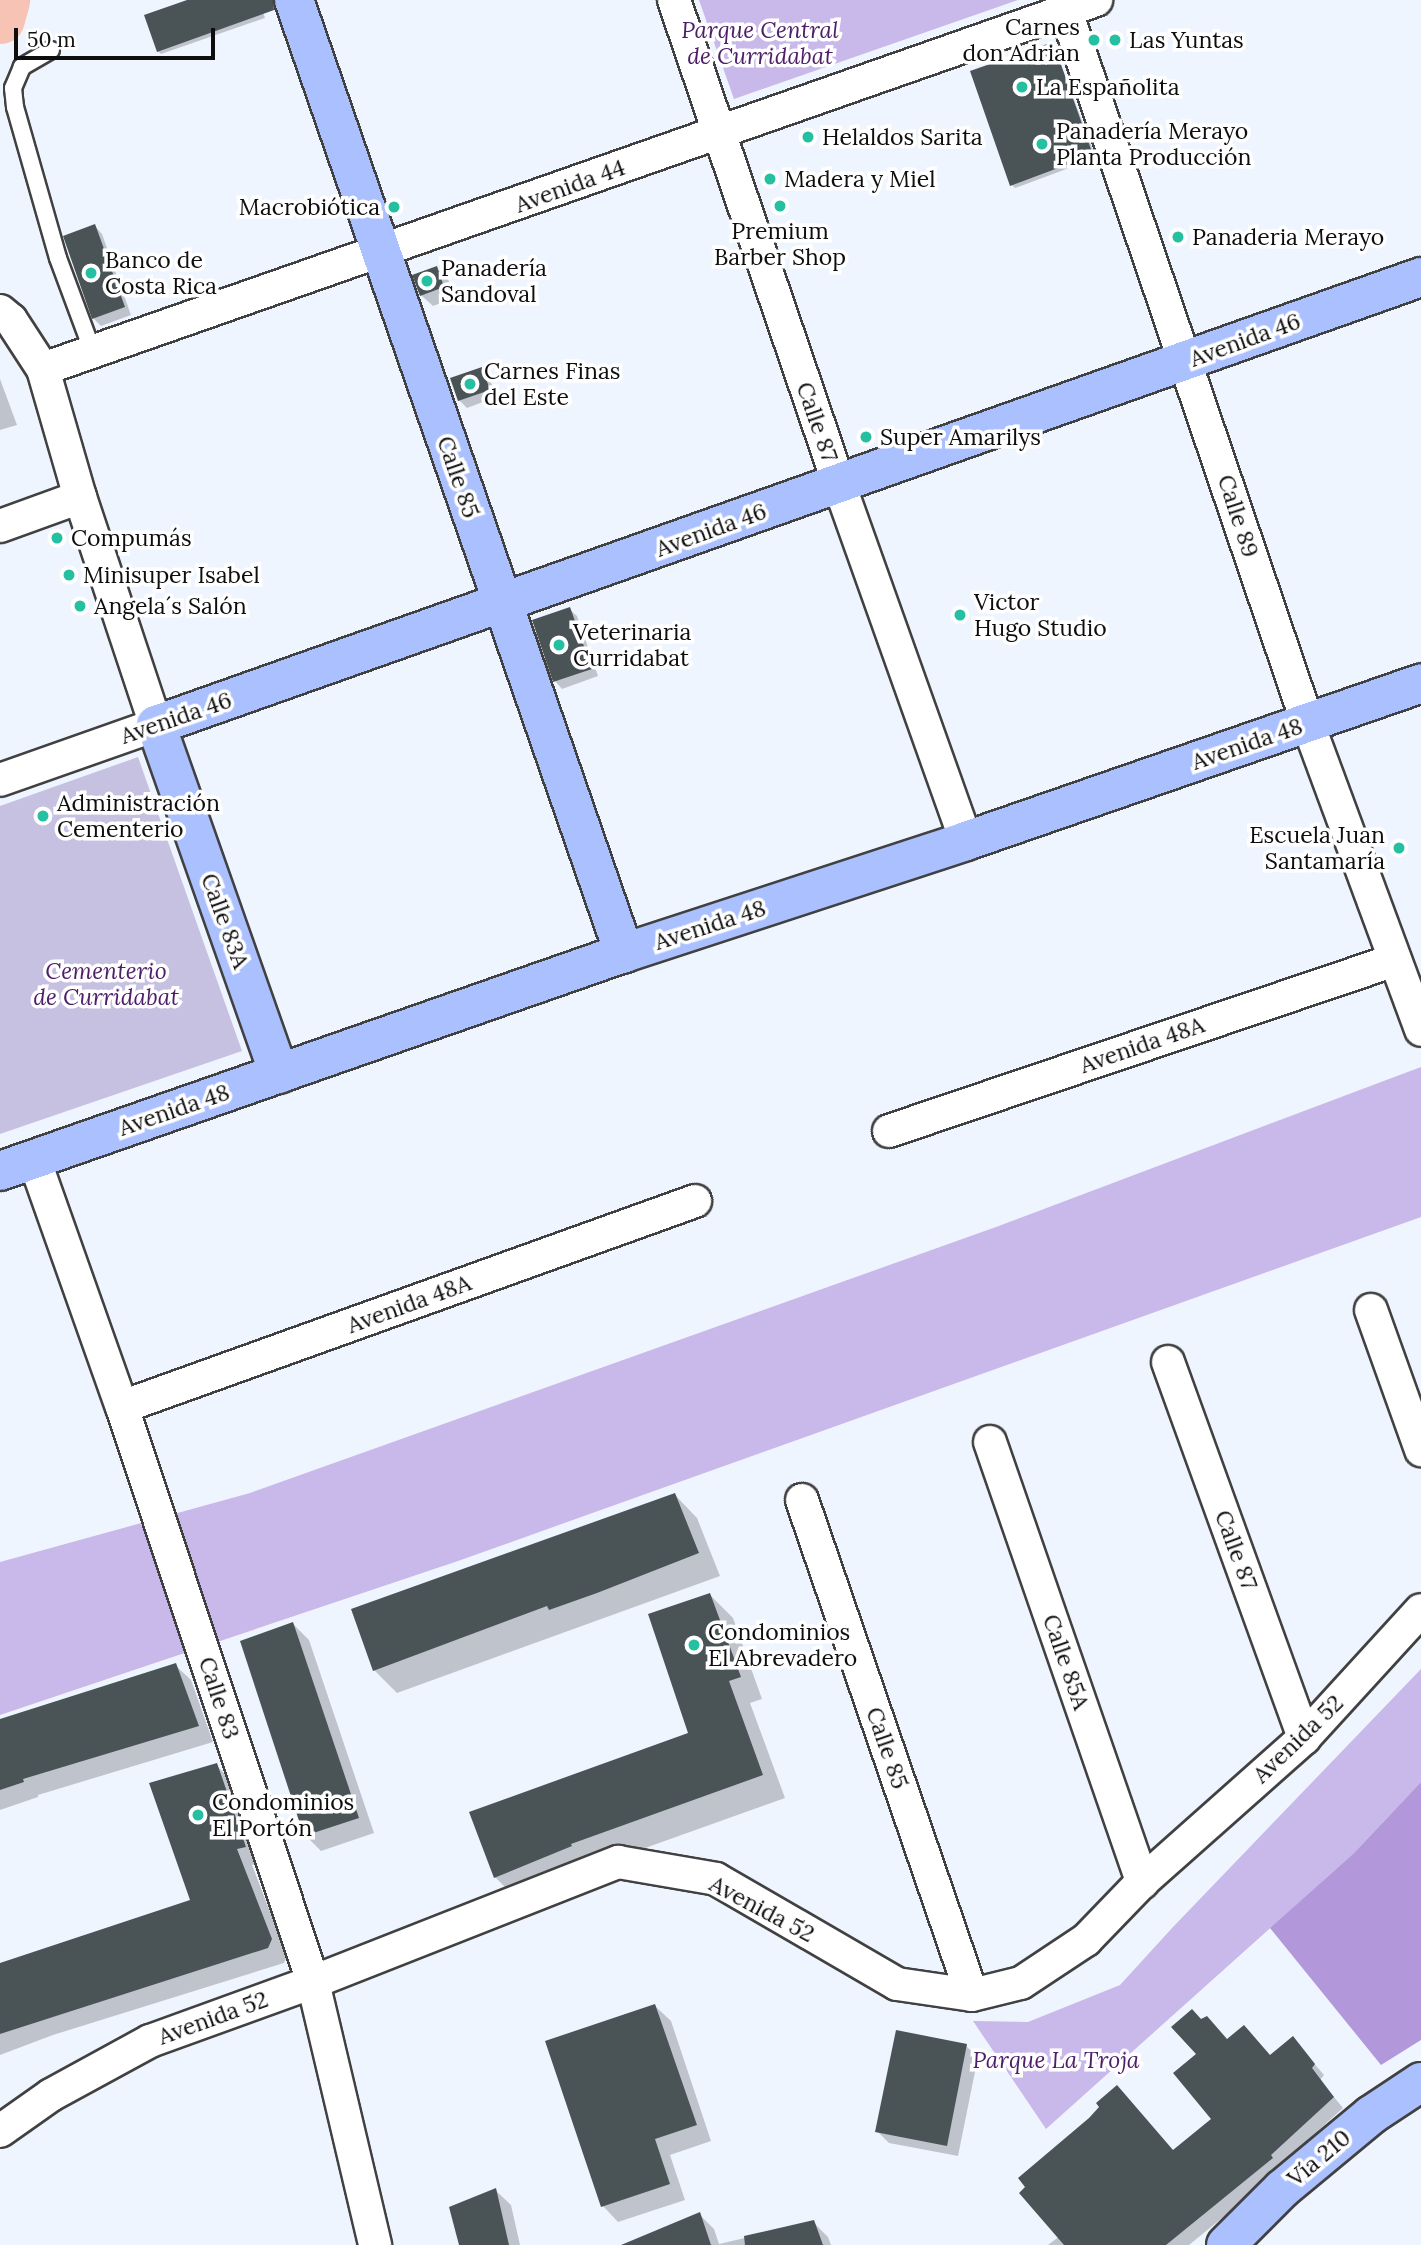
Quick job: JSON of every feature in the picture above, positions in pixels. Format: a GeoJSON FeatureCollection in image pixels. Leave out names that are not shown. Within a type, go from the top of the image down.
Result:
{"type":"FeatureCollection","features":[{"type":"Feature","properties":{"kind":"street","name":"Calle 85"},"geometry":{"type":"LineString","coordinates":[[294,0],[624,953]]}},
{"type":"Feature","properties":{"kind":"street","name":"Calle 87"},"geometry":{"type":"LineString","coordinates":[[674,0],[839,484],[966,841]]}},
{"type":"Feature","properties":{"kind":"street","name":"Avenida 44"},"geometry":{"type":"LineString","coordinates":[[43,369],[719,134],[1064,5],[1096,0]]}},
{"type":"Feature","properties":{"kind":"street","name":"Calle 89"},"geometry":{"type":"LineString","coordinates":[[1064,5],[1308,724],[1421,1030]]}},
{"type":"Feature","properties":{"kind":"street","name":"Avenida 46"},"geometry":{"type":"LineString","coordinates":[[0,780],[502,605],[1421,277]]}},
{"type":"Feature","properties":{"kind":"street","name":"Calle 83A"},"geometry":{"type":"LineString","coordinates":[[0,311],[11,320],[43,369],[80,497],[156,725],[279,1073]]}},
{"type":"Feature","properties":{"kind":"street"},"geometry":{"type":"LineString","coordinates":[[0,526],[80,497]]}},
{"type":"Feature","properties":{"kind":"street","name":"Avenida 48"},"geometry":{"type":"LineString","coordinates":[[17,1165],[624,953],[966,841],[1421,683]]}},
{"type":"Feature","properties":{"kind":"street","name":"Avenida 48A"},"geometry":{"type":"LineString","coordinates":[[889,1131],[1395,960]]}},
{"type":"Feature","properties":{"kind":"street","name":"Calle 83"},"geometry":{"type":"LineString","coordinates":[[17,1165],[122,1407],[313,1982],[375,2245]]}},
{"type":"Feature","properties":{"kind":"street","name":"Avenida 48A"},"geometry":{"type":"LineString","coordinates":[[122,1407],[695,1201]]}},
{"type":"Feature","properties":{"kind":"street"},"geometry":{"type":"LineString","coordinates":[[1371,1310],[1421,1450]]}},
{"type":"Feature","properties":{"kind":"street","name":"Calle 87"},"geometry":{"type":"LineString","coordinates":[[1168,1362],[1304,1738]]}},
{"type":"Feature","properties":{"kind":"street","name":"Calle 85A"},"geometry":{"type":"LineString","coordinates":[[990,1442],[1142,1882]]}},
{"type":"Feature","properties":{"kind":"street","name":"Calle 85"},"geometry":{"type":"LineString","coordinates":[[802,1500],[972,1995]]}},
{"type":"Feature","properties":{"kind":"street","name":"Avenida 52"},"geometry":{"type":"LineString","coordinates":[[0,2130],[51,2095],[150,2041],[313,1982],[618,1862],[716,1879],[897,1984],[972,1995],[1021,1983],[1086,1940],[1142,1882],[1304,1738],[1421,1610]]}},
{"type":"Feature","properties":{"kind":"street","name":"Vía 210"},"geometry":{"type":"LineString","coordinates":[[1226,2245],[1292,2181],[1371,2115],[1421,2082]]}},
{"type":"Feature","properties":{"kind":"lane"},"geometry":{"type":"LineString","coordinates":[[51,50],[22,67],[13,88],[15,107],[58,258],[93,352]]}},
{"type":"Feature","properties":{"kind":"green space","name":"Parque Central de Curridabat"},"geometry":{"type":"Polygon","coordinates":[[[699,0],[1018,0],[734,99],[699,0]]]}},
{"type":"Feature","properties":{"kind":"green space","name":"Cementerio de Curridabat"},"geometry":{"type":"Polygon","coordinates":[[[138,757],[242,1051],[0,1134],[0,806],[138,757]]]}},
{"type":"Feature","properties":{"kind":"green space"},"geometry":{"type":"Polygon","coordinates":[[[1421,1067],[1421,1217],[458,1561],[0,1715],[0,1562],[250,1493],[996,1227],[1421,1067]]]}},
{"type":"Feature","properties":{"kind":"green space","name":"Parque La Troja"},"geometry":{"type":"Polygon","coordinates":[[[1421,1669],[1421,1782],[1354,1853],[1046,2129],[973,2021],[1028,2022],[1120,1985],[1421,1669]]]}},
{"type":"Feature","properties":{"kind":"shaded area"},"geometry":{"type":"Polygon","coordinates":[[[1421,1782],[1421,2040],[1381,2065],[1270,1928],[1354,1853],[1421,1782]]]}},
{"type":"Feature","properties":{"kind":"building"},"geometry":{"type":"Polygon","coordinates":[[[187,0],[273,0],[274,10],[157,52],[144,15],[187,0]]]}},
{"type":"Feature","properties":{"kind":"building"},"geometry":{"type":"Polygon","coordinates":[[[1053,42],[1093,155],[1010,186],[970,71],[1053,42]]]}},
{"type":"Feature","properties":{"kind":"building","name":"Banco de Costa Rica"},"geometry":{"type":"Polygon","coordinates":[[[95,224],[125,307],[92,319],[63,236],[95,224]]]}},
{"type":"Feature","properties":{"kind":"building","name":"Panadería Sandoval"},"geometry":{"type":"Polygon","coordinates":[[[437,266],[444,287],[420,296],[412,275],[437,266]]]}},
{"type":"Feature","properties":{"kind":"building","name":"Carnes Finas del Este"},"geometry":{"type":"Polygon","coordinates":[[[482,367],[490,390],[458,401],[450,378],[482,367]]]}},
{"type":"Feature","properties":{"kind":"building","name":"Veterinaria Curridabat"},"geometry":{"type":"Polygon","coordinates":[[[570,607],[592,669],[553,682],[532,620],[570,607]]]}},
{"type":"Feature","properties":{"kind":"building"},"geometry":{"type":"Polygon","coordinates":[[[675,1493],[699,1553],[597,1593],[549,1610],[547,1606],[373,1671],[351,1609],[675,1493]]]}},
{"type":"Feature","properties":{"kind":"building"},"geometry":{"type":"Polygon","coordinates":[[[710,1593],[741,1677],[729,1681],[763,1775],[571,1844],[572,1846],[494,1878],[469,1812],[688,1733],[648,1614],[710,1593]]]}},
{"type":"Feature","properties":{"kind":"building"},"geometry":{"type":"Polygon","coordinates":[[[293,1622],[359,1818],[304,1836],[240,1641],[293,1622]]]}},
{"type":"Feature","properties":{"kind":"building"},"geometry":{"type":"Polygon","coordinates":[[[176,1663],[199,1726],[23,1779],[24,1782],[0,1790],[0,1719],[176,1663]]]}},
{"type":"Feature","properties":{"kind":"building"},"geometry":{"type":"Polygon","coordinates":[[[217,1763],[246,1847],[237,1849],[272,1939],[268,1948],[0,2034],[0,1963],[190,1900],[149,1783],[217,1763]]]}},
{"type":"Feature","properties":{"kind":"building"},"geometry":{"type":"Polygon","coordinates":[[[655,2004],[697,2125],[655,2139],[670,2184],[601,2207],[545,2041],[655,2004]]]}},
{"type":"Feature","properties":{"kind":"building"},"geometry":{"type":"Polygon","coordinates":[[[1192,2009],[1201,2019],[1207,2016],[1227,2039],[1244,2025],[1270,2055],[1293,2036],[1315,2064],[1312,2068],[1334,2097],[1271,2155],[1273,2158],[1166,2245],[1064,2245],[1019,2193],[1025,2187],[1018,2178],[1089,2118],[1099,2107],[1096,2103],[1117,2085],[1173,2150],[1211,2119],[1173,2073],[1196,2054],[1171,2027],[1192,2009]]]}},
{"type":"Feature","properties":{"kind":"building"},"geometry":{"type":"Polygon","coordinates":[[[896,2030],[967,2044],[947,2146],[875,2132],[896,2030]]]}},
{"type":"Feature","properties":{"kind":"building"},"geometry":{"type":"Polygon","coordinates":[[[496,2188],[509,2245],[459,2245],[449,2207],[496,2188]]]}},
{"type":"Feature","properties":{"kind":"building"},"geometry":{"type":"Polygon","coordinates":[[[700,2212],[711,2245],[621,2245],[700,2212]]]}},
{"type":"Feature","properties":{"kind":"building"},"geometry":{"type":"Polygon","coordinates":[[[814,2220],[823,2245],[745,2245],[744,2236],[814,2220]]]}},
{"type":"Feature","properties":{"kind":"waterway"},"geometry":{"type":"LineString","coordinates":[[0,19],[5,0]]}},
{"type":"Feature","properties":{"kind":"place","name":"Carnes don Adrian"},"geometry":{"type":"Point","coordinates":[1094,40]}},
{"type":"Feature","properties":{"kind":"place","name":"Las Yuntas"},"geometry":{"type":"Point","coordinates":[1115,40]}},
{"type":"Feature","properties":{"kind":"place","name":"La Españolita"},"geometry":{"type":"Point","coordinates":[1022,87]}},
{"type":"Feature","properties":{"kind":"place","name":"Helaldos Sarita"},"geometry":{"type":"Point","coordinates":[808,137]}},
{"type":"Feature","properties":{"kind":"place","name":"Panadería Merayo Planta Producción"},"geometry":{"type":"Point","coordinates":[1042,144]}},
{"type":"Feature","properties":{"kind":"place","name":"Madera y Miel"},"geometry":{"type":"Point","coordinates":[770,179]}},
{"type":"Feature","properties":{"kind":"place","name":"Premium Barber Shop"},"geometry":{"type":"Point","coordinates":[780,206]}},
{"type":"Feature","properties":{"kind":"place","name":"Macrobiótica"},"geometry":{"type":"Point","coordinates":[394,207]}},
{"type":"Feature","properties":{"kind":"place","name":"Panaderia Merayo"},"geometry":{"type":"Point","coordinates":[1178,237]}},
{"type":"Feature","properties":{"kind":"place","name":"Banco de Costa Rica"},"geometry":{"type":"Point","coordinates":[91,273]}},
{"type":"Feature","properties":{"kind":"place","name":"Panadería Sandoval"},"geometry":{"type":"Point","coordinates":[427,281]}},
{"type":"Feature","properties":{"kind":"place","name":"Carnes Finas del Este"},"geometry":{"type":"Point","coordinates":[470,384]}},
{"type":"Feature","properties":{"kind":"place","name":"Super Amarilys"},"geometry":{"type":"Point","coordinates":[866,437]}},
{"type":"Feature","properties":{"kind":"place","name":"Compumás"},"geometry":{"type":"Point","coordinates":[57,538]}},
{"type":"Feature","properties":{"kind":"place","name":"Minisuper Isabel"},"geometry":{"type":"Point","coordinates":[69,575]}},
{"type":"Feature","properties":{"kind":"place","name":"Angela´s Salón"},"geometry":{"type":"Point","coordinates":[80,606]}},
{"type":"Feature","properties":{"kind":"place","name":"Victor Hugo Studio"},"geometry":{"type":"Point","coordinates":[960,615]}},
{"type":"Feature","properties":{"kind":"place","name":"Veterinaria Curridabat"},"geometry":{"type":"Point","coordinates":[559,645]}},
{"type":"Feature","properties":{"kind":"place","name":"Administración Cementerio"},"geometry":{"type":"Point","coordinates":[43,816]}},
{"type":"Feature","properties":{"kind":"place","name":"Escuela Juan Santamaría"},"geometry":{"type":"Point","coordinates":[1399,848]}},
{"type":"Feature","properties":{"kind":"place","name":"Condominios El Abrevadero"},"geometry":{"type":"Point","coordinates":[694,1645]}},
{"type":"Feature","properties":{"kind":"place","name":"Condominios El Portón"},"geometry":{"type":"Point","coordinates":[198,1815]}}]}
